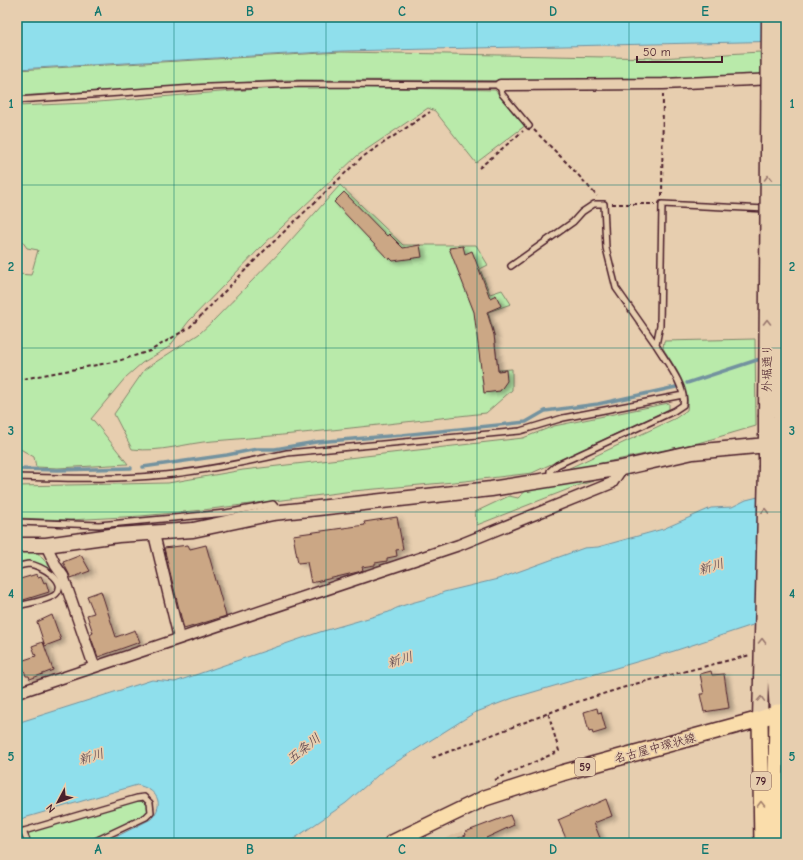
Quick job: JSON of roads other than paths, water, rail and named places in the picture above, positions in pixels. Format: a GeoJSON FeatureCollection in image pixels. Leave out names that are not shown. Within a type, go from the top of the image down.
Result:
{"type":"FeatureCollection","features":[{"type":"Feature","properties":{"kind":"main road","name":"外堀通り"},"geometry":{"type":"LineString","coordinates":[[769,17],[773,415],[782,435],[772,465]]}},
{"type":"Feature","properties":{"kind":"main road","name":"外堀通り"},"geometry":{"type":"LineString","coordinates":[[760,719],[768,680],[772,465],[767,445],[773,415],[782,17]]}},
{"type":"Feature","properties":{"kind":"main road"},"geometry":{"type":"LineString","coordinates":[[17,545],[46,545],[118,535],[154,534],[193,530],[280,513],[491,489],[622,468],[693,452],[767,445],[782,435]]}},
{"type":"Feature","properties":{"kind":"main road","name":"外堀通り"},"geometry":{"type":"LineString","coordinates":[[768,680],[782,711]]}},
{"type":"Feature","properties":{"kind":"main road","name":"名古屋中環状線"},"geometry":{"type":"LineString","coordinates":[[392,843],[484,798],[562,773],[760,719],[782,711]]}},
{"type":"Feature","properties":{"kind":"main road","name":"79"},"geometry":{"type":"LineString","coordinates":[[775,843],[782,711]]}},
{"type":"Feature","properties":{"kind":"main road","name":"79"},"geometry":{"type":"LineString","coordinates":[[760,719],[762,843]]}},
{"type":"Feature","properties":{"kind":"street"},"geometry":{"type":"LineString","coordinates":[[500,85],[663,84],[786,78]]}},
{"type":"Feature","properties":{"kind":"street"},"geometry":{"type":"LineString","coordinates":[[17,693],[458,545],[612,483],[622,468]]}},
{"type":"Feature","properties":{"kind":"street"},"geometry":{"type":"LineString","coordinates":[[154,534],[179,638]]}},
{"type":"Feature","properties":{"kind":"street"},"geometry":{"type":"LineString","coordinates":[[46,545],[58,574],[74,602],[94,666]]}},
{"type":"Feature","properties":{"kind":"lane"},"geometry":{"type":"LineString","coordinates":[[17,100],[202,88],[301,84],[500,85],[502,94],[529,126]]}},
{"type":"Feature","properties":{"kind":"lane"},"geometry":{"type":"LineString","coordinates":[[511,266],[573,222],[582,212],[594,204],[604,204],[606,248],[616,288],[656,344],[679,382],[683,395],[683,405],[679,408],[557,465],[550,471],[550,480]]}},
{"type":"Feature","properties":{"kind":"lane"},"geometry":{"type":"LineString","coordinates":[[656,344],[660,325],[662,204],[743,209],[786,208]]}},
{"type":"Feature","properties":{"kind":"lane"},"geometry":{"type":"LineString","coordinates":[[17,477],[75,479],[164,475],[256,460],[287,453],[520,431],[563,418],[683,395]]}},
{"type":"Feature","properties":{"kind":"lane"},"geometry":{"type":"LineString","coordinates":[[17,522],[99,525],[226,513],[273,504],[280,513]]}},
{"type":"Feature","properties":{"kind":"lane"},"geometry":{"type":"LineString","coordinates":[[17,566],[34,566],[58,574],[57,593],[52,596],[17,606]]}},
{"type":"Feature","properties":{"kind":"lane"},"geometry":{"type":"LineString","coordinates":[[17,833],[137,798],[144,797],[150,803],[151,812],[146,817],[91,843]]}},
{"type":"Feature","properties":{"kind":"lane"},"geometry":{"type":"LineString","coordinates":[[23,831],[28,843]]}},
{"type":"Feature","properties":{"kind":"water"},"geometry":{"type":"Polygon","coordinates":[[[17,17],[786,17],[786,41],[342,51],[17,69],[17,17]]]}},
{"type":"Feature","properties":{"kind":"water"},"geometry":{"type":"Polygon","coordinates":[[[786,490],[786,614],[674,651],[513,698],[474,713],[385,769],[346,803],[288,843],[104,843],[151,819],[158,808],[157,798],[154,793],[137,785],[17,820],[17,723],[152,680],[175,682],[320,632],[389,612],[444,592],[498,579],[584,548],[598,547],[663,529],[711,508],[732,507],[746,500],[786,490]]]}},
{"type":"Feature","properties":{"kind":"waterway"},"geometry":{"type":"LineString","coordinates":[[687,383],[763,358]]}},
{"type":"Feature","properties":{"kind":"waterway"},"geometry":{"type":"LineString","coordinates":[[143,467],[227,455],[257,449],[275,449],[316,442],[526,422],[545,411],[598,404],[676,387]]}},
{"type":"Feature","properties":{"kind":"waterway"},"geometry":{"type":"LineString","coordinates":[[17,469],[58,470],[131,468]]}},
{"type":"Feature","properties":{"kind":"water label","name":"新川"},"geometry":{"type":"Point","coordinates":[711,566]}},
{"type":"Feature","properties":{"kind":"water label","name":"新川"},"geometry":{"type":"Point","coordinates":[400,659]}},
{"type":"Feature","properties":{"kind":"water label","name":"五条川"},"geometry":{"type":"Point","coordinates":[303,748]}},
{"type":"Feature","properties":{"kind":"water label","name":"新川"},"geometry":{"type":"Point","coordinates":[91,756]}}]}
